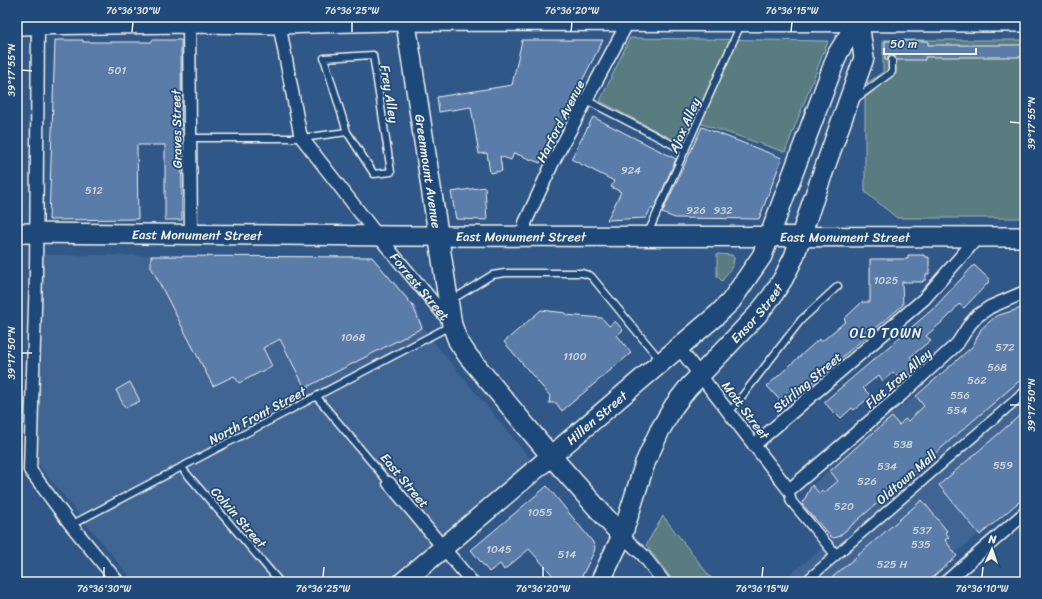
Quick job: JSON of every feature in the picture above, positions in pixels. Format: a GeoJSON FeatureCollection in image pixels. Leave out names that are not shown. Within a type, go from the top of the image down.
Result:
{"type":"FeatureCollection","features":[{"type":"Feature","properties":{"kind":"main road"},"geometry":{"type":"LineString","coordinates":[[17,25],[189,23],[279,20],[391,21],[405,19],[742,22],[860,19],[1019,20]]}},
{"type":"Feature","properties":{"kind":"main road","name":"Greenmount Avenue"},"geometry":{"type":"LineString","coordinates":[[405,19],[452,325]]}},
{"type":"Feature","properties":{"kind":"main road"},"geometry":{"type":"LineString","coordinates":[[770,237],[838,53],[860,19]]}},
{"type":"Feature","properties":{"kind":"main road","name":"Ensor Street"},"geometry":{"type":"LineString","coordinates":[[600,582],[622,536],[633,503],[638,481],[653,444],[674,406],[700,374],[757,315],[783,280],[794,257],[864,58],[860,19]]}},
{"type":"Feature","properties":{"kind":"main road","name":"East Monument Street"},"geometry":{"type":"LineString","coordinates":[[26,233],[378,236],[1025,237]]}},
{"type":"Feature","properties":{"kind":"main road","name":"Hillen Street"},"geometry":{"type":"LineString","coordinates":[[403,582],[679,348],[732,301],[759,260],[770,237]]}},
{"type":"Feature","properties":{"kind":"main road","name":"Forrest Street"},"geometry":{"type":"LineString","coordinates":[[452,325],[458,341],[468,356],[551,456],[622,536]]}},
{"type":"Feature","properties":{"kind":"street","name":"Forrest Street"},"geometry":{"type":"LineString","coordinates":[[279,20],[302,138],[378,236],[452,325]]}},
{"type":"Feature","properties":{"kind":"street","name":"Harford Avenue"},"geometry":{"type":"LineString","coordinates":[[525,236],[525,223],[553,162],[586,100],[639,20]]}},
{"type":"Feature","properties":{"kind":"street","name":"Graves Street"},"geometry":{"type":"LineString","coordinates":[[189,23],[191,235]]}},
{"type":"Feature","properties":{"kind":"street"},"geometry":{"type":"LineString","coordinates":[[38,25],[26,233],[36,274],[30,470],[71,525],[118,582]]}},
{"type":"Feature","properties":{"kind":"street","name":"Stirling Street"},"geometry":{"type":"LineString","coordinates":[[754,445],[924,299],[978,237]]}},
{"type":"Feature","properties":{"kind":"street","name":"Flat Iron Alley"},"geometry":{"type":"LineString","coordinates":[[789,490],[941,359],[957,344],[977,316],[990,307],[1025,292]]}},
{"type":"Feature","properties":{"kind":"street","name":"Mott Street"},"geometry":{"type":"LineString","coordinates":[[679,348],[789,490]]}},
{"type":"Feature","properties":{"kind":"street","name":"Oldtown Mall"},"geometry":{"type":"LineString","coordinates":[[805,582],[1025,392]]}},
{"type":"Feature","properties":{"kind":"street","name":"East Street"},"geometry":{"type":"LineString","coordinates":[[389,483],[472,582]]}},
{"type":"Feature","properties":{"kind":"street"},"geometry":{"type":"LineString","coordinates":[[789,490],[791,501],[836,555]]}},
{"type":"Feature","properties":{"kind":"street"},"geometry":{"type":"LineString","coordinates":[[946,582],[1025,513]]}},
{"type":"Feature","properties":{"kind":"street","name":"Forrest Street"},"geometry":{"type":"LineString","coordinates":[[622,536],[643,555],[664,582]]}},
{"type":"Feature","properties":{"kind":"lane","name":"Ajax Alley"},"geometry":{"type":"LineString","coordinates":[[646,236],[742,22]]}},
{"type":"Feature","properties":{"kind":"lane","name":"Frey Alley"},"geometry":{"type":"LineString","coordinates":[[373,55],[391,172],[374,174],[347,132],[324,58],[373,55]]}},
{"type":"Feature","properties":{"kind":"lane"},"geometry":{"type":"LineString","coordinates":[[847,105],[892,72],[892,60]]}},
{"type":"Feature","properties":{"kind":"lane"},"geometry":{"type":"LineString","coordinates":[[586,100],[685,151]]}},
{"type":"Feature","properties":{"kind":"lane"},"geometry":{"type":"LineString","coordinates":[[190,138],[302,138],[347,132]]}},
{"type":"Feature","properties":{"kind":"lane"},"geometry":{"type":"LineString","coordinates":[[17,175],[17,184]]}},
{"type":"Feature","properties":{"kind":"lane"},"geometry":{"type":"LineString","coordinates":[[449,302],[492,275],[505,273],[582,274],[591,276],[662,362]]}},
{"type":"Feature","properties":{"kind":"lane"},"geometry":{"type":"LineString","coordinates":[[729,413],[801,320],[838,286]]}},
{"type":"Feature","properties":{"kind":"lane","name":"North Front Street"},"geometry":{"type":"LineString","coordinates":[[71,525],[452,325]]}},
{"type":"Feature","properties":{"kind":"lane","name":"East Street"},"geometry":{"type":"LineString","coordinates":[[316,396],[389,483]]}},
{"type":"Feature","properties":{"kind":"lane","name":"Colvin Street"},"geometry":{"type":"LineString","coordinates":[[182,467],[280,582]]}},
{"type":"Feature","properties":{"kind":"shaded area"},"geometry":{"type":"Polygon","coordinates":[[[42,255],[372,256],[415,305],[424,328],[438,347],[531,460],[384,582],[134,582],[37,463],[42,255]]]}},
{"type":"Feature","properties":{"kind":"shaded area"},"geometry":{"type":"Polygon","coordinates":[[[1025,310],[1025,495],[921,582],[781,582],[844,530],[808,489],[891,414],[958,366],[979,336],[1025,310]]]}},
{"type":"Feature","properties":{"kind":"green space"},"geometry":{"type":"Polygon","coordinates":[[[630,38],[828,41],[785,152],[693,121],[681,144],[600,101],[630,38]]]}},
{"type":"Feature","properties":{"kind":"green space"},"geometry":{"type":"Polygon","coordinates":[[[883,40],[1025,40],[1025,218],[897,218],[865,192],[865,98],[874,91],[867,83],[883,72],[883,40]]]}},
{"type":"Feature","properties":{"kind":"green space"},"geometry":{"type":"Polygon","coordinates":[[[717,254],[732,255],[734,258],[733,265],[722,281],[717,276],[717,254]]]}},
{"type":"Feature","properties":{"kind":"green space"},"geometry":{"type":"Polygon","coordinates":[[[663,516],[714,582],[674,582],[646,545],[663,516]]]}},
{"type":"Feature","properties":{"kind":"building"},"geometry":{"type":"Polygon","coordinates":[[[55,40],[83,40],[83,42],[152,42],[152,40],[181,40],[182,220],[165,220],[165,145],[137,145],[138,219],[49,220],[55,40]]]}},
{"type":"Feature","properties":{"kind":"building"},"geometry":{"type":"Polygon","coordinates":[[[522,40],[603,40],[540,163],[514,153],[511,160],[500,156],[502,171],[490,173],[487,153],[479,154],[471,107],[439,112],[437,97],[512,85],[522,40]]]}},
{"type":"Feature","properties":{"kind":"building"},"geometry":{"type":"Polygon","coordinates":[[[885,41],[928,41],[928,45],[1025,45],[1025,57],[925,57],[925,60],[896,60],[895,56],[892,56],[888,57],[888,60],[885,60],[885,41]]]}},
{"type":"Feature","properties":{"kind":"building"},"geometry":{"type":"Polygon","coordinates":[[[593,117],[676,159],[654,210],[651,208],[646,218],[607,220],[621,192],[611,187],[614,181],[571,159],[593,117]]]}},
{"type":"Feature","properties":{"kind":"building"},"geometry":{"type":"Polygon","coordinates":[[[702,127],[782,158],[759,219],[675,218],[662,213],[702,127]]]}},
{"type":"Feature","properties":{"kind":"building"},"geometry":{"type":"Polygon","coordinates":[[[485,187],[487,220],[456,219],[451,192],[485,187]]]}},
{"type":"Feature","properties":{"kind":"building"},"geometry":{"type":"Polygon","coordinates":[[[908,255],[924,255],[925,257],[929,257],[929,274],[926,274],[926,280],[923,280],[923,282],[902,282],[903,305],[785,406],[767,386],[819,339],[821,342],[846,321],[844,319],[862,302],[870,302],[870,259],[908,259],[908,255]]]}},
{"type":"Feature","properties":{"kind":"building"},"geometry":{"type":"Polygon","coordinates":[[[151,256],[372,257],[413,306],[422,328],[305,388],[280,339],[263,348],[272,366],[239,383],[234,376],[213,386],[151,267],[151,256]]]}},
{"type":"Feature","properties":{"kind":"building"},"geometry":{"type":"Polygon","coordinates":[[[974,265],[989,279],[988,283],[964,308],[959,304],[948,317],[926,336],[931,340],[910,357],[918,367],[902,382],[893,372],[883,381],[879,375],[863,388],[871,396],[854,410],[852,408],[841,418],[836,413],[835,414],[824,402],[934,308],[974,265]]]}},
{"type":"Feature","properties":{"kind":"building"},"geometry":{"type":"Polygon","coordinates":[[[1025,307],[1025,376],[838,537],[833,538],[830,536],[802,504],[812,485],[819,493],[822,490],[824,493],[838,481],[830,471],[862,442],[892,417],[899,425],[905,419],[908,421],[924,406],[916,396],[973,346],[981,329],[996,316],[1025,307]]]}},
{"type":"Feature","properties":{"kind":"building"},"geometry":{"type":"Polygon","coordinates":[[[541,310],[566,313],[566,315],[602,318],[609,326],[615,321],[623,330],[617,335],[631,353],[562,411],[556,403],[549,403],[550,396],[504,342],[541,310]]]}},
{"type":"Feature","properties":{"kind":"building"},"geometry":{"type":"Polygon","coordinates":[[[130,382],[140,401],[125,408],[116,390],[130,382]]]}},
{"type":"Feature","properties":{"kind":"building"},"geometry":{"type":"Polygon","coordinates":[[[1025,411],[1025,497],[980,535],[939,485],[1025,411]]]}},
{"type":"Feature","properties":{"kind":"building"},"geometry":{"type":"Polygon","coordinates":[[[547,486],[592,541],[595,547],[579,582],[559,582],[529,549],[504,570],[500,564],[489,572],[471,550],[547,486]]]}},
{"type":"Feature","properties":{"kind":"building"},"geometry":{"type":"Polygon","coordinates":[[[922,500],[947,531],[945,532],[949,537],[945,540],[957,556],[927,582],[827,582],[922,500]]]}},
{"type":"Feature","properties":{"kind":"district","name":"OLD TOWN"},"geometry":{"type":"Point","coordinates":[886,333]}}]}
